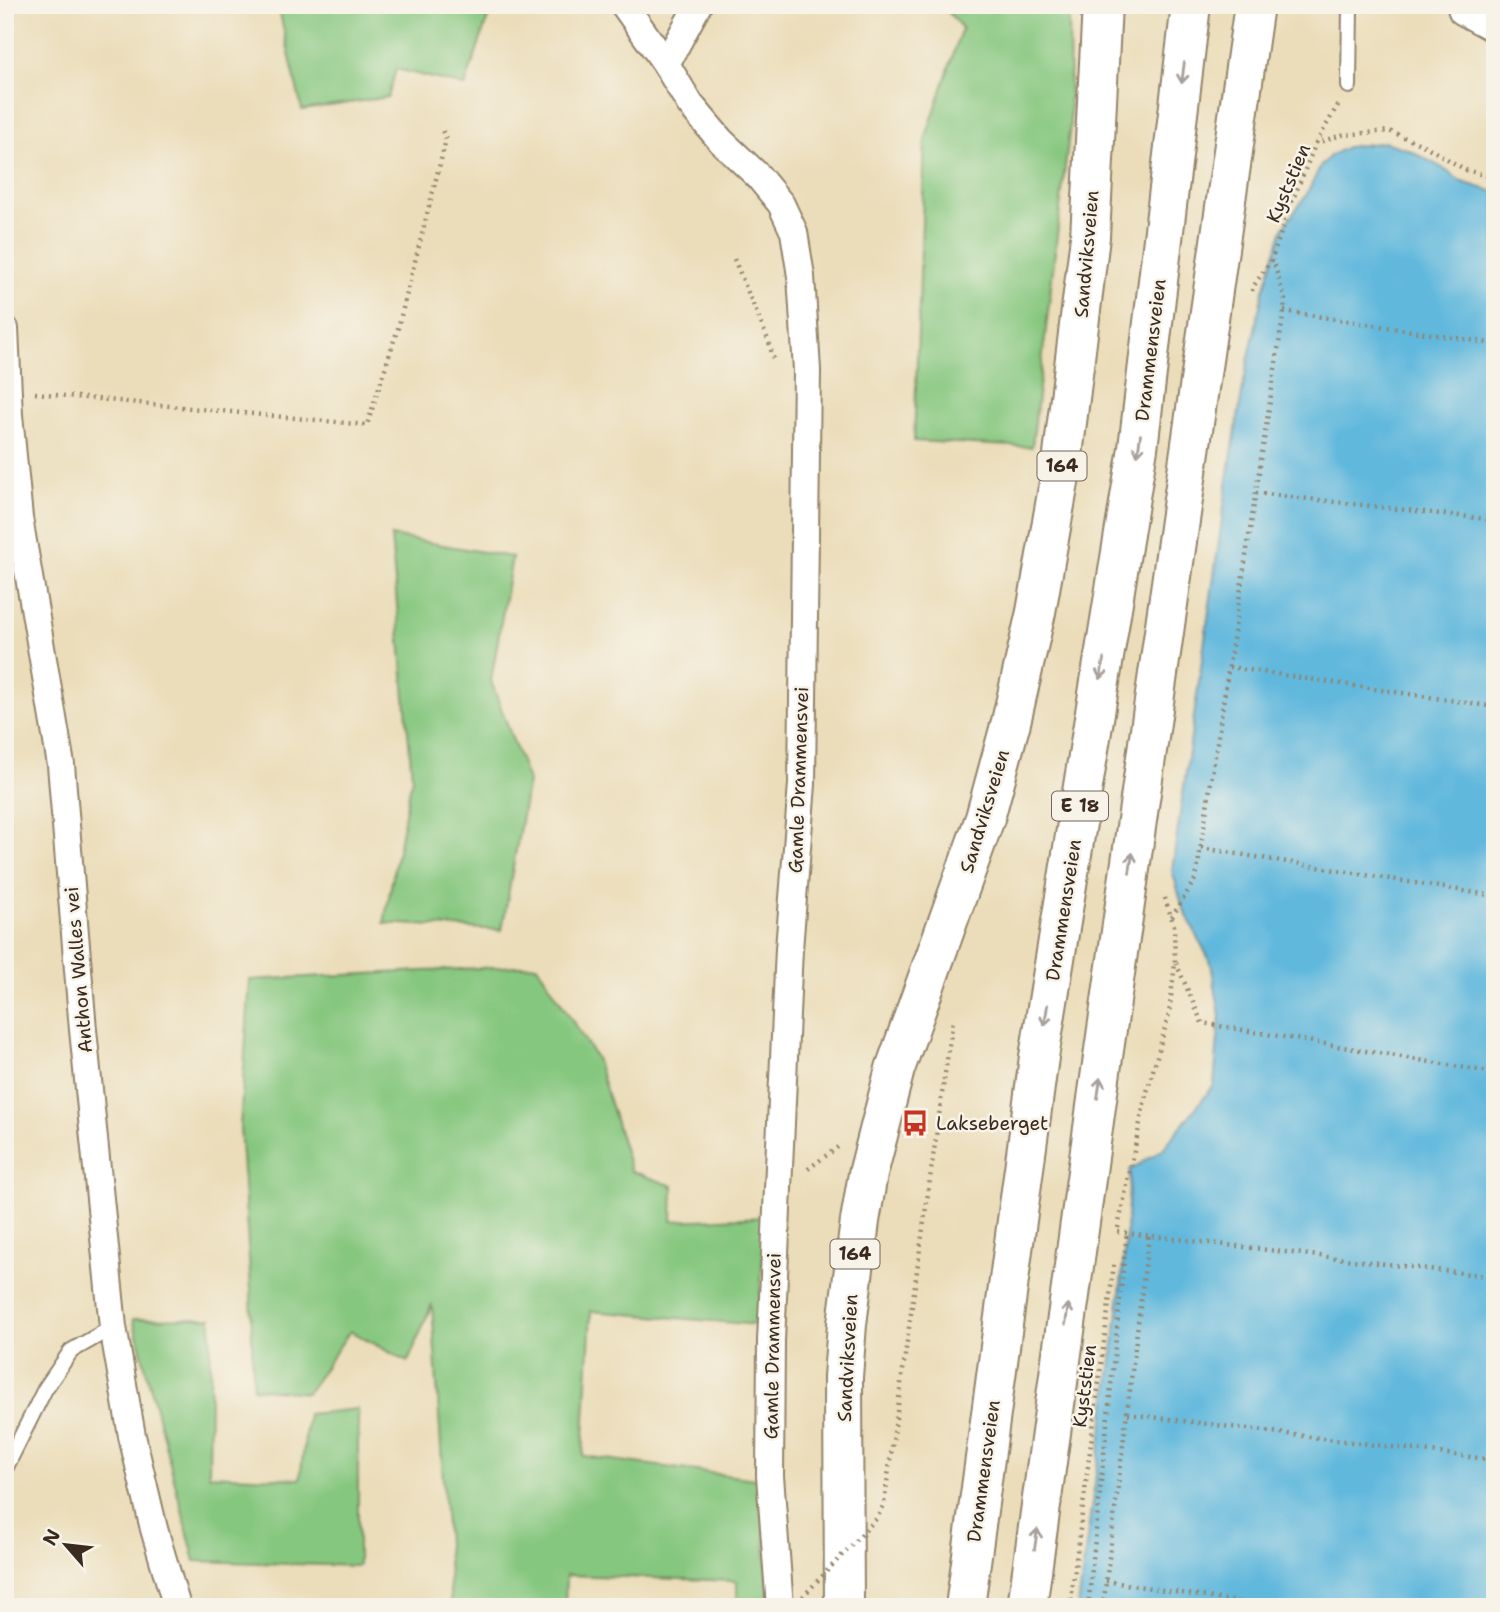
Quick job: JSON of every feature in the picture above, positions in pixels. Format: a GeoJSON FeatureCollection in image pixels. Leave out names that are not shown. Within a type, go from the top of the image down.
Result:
{"type":"FeatureCollection","features":[{"type":"Feature","properties":{"kind":"main road","name":"Sandviksveien"},"geometry":{"type":"LineString","coordinates":[[844,1607],[843,1377],[860,1221],[877,1134],[895,1069],[985,817],[1011,722],[1036,612],[1061,471],[1090,237],[1102,5]]}},
{"type":"Feature","properties":{"kind":"main road","name":"Drammensveien"},"geometry":{"type":"LineString","coordinates":[[965,1607],[1039,1057],[1138,448],[1191,5]]}},
{"type":"Feature","properties":{"kind":"main road"},"geometry":{"type":"LineString","coordinates":[[1027,1607],[1254,5]]}},
{"type":"Feature","properties":{"kind":"street","name":"Gamle Drammensvei"},"geometry":{"type":"LineString","coordinates":[[624,5],[698,113],[781,204],[794,232],[801,276],[807,370],[802,784],[789,949],[771,1341],[770,1476],[780,1607]]}},
{"type":"Feature","properties":{"kind":"street"},"geometry":{"type":"LineString","coordinates":[[666,64],[698,5]]}},
{"type":"Feature","properties":{"kind":"street"},"geometry":{"type":"LineString","coordinates":[[1460,5],[1462,11],[1495,29]]}},
{"type":"Feature","properties":{"kind":"street","name":"Anthon Walles vei"},"geometry":{"type":"LineString","coordinates":[[5,329],[19,518],[61,765],[113,1326],[132,1436],[154,1529],[177,1607]]}},
{"type":"Feature","properties":{"kind":"lane"},"geometry":{"type":"LineString","coordinates":[[1349,86],[1350,5]]}},
{"type":"Feature","properties":{"kind":"lane"},"geometry":{"type":"LineString","coordinates":[[5,1469],[45,1389],[71,1351],[113,1326]]}},
{"type":"Feature","properties":{"kind":"path"},"geometry":{"type":"LineString","coordinates":[[1316,143],[1349,86]]}},
{"type":"Feature","properties":{"kind":"path"},"geometry":{"type":"LineString","coordinates":[[9,390],[368,425],[398,328],[446,140],[442,130]]}},
{"type":"Feature","properties":{"kind":"path","name":"Kyststien"},"geometry":{"type":"LineString","coordinates":[[1253,287],[1272,260],[1316,143],[1342,135],[1389,131],[1425,146],[1466,170],[1495,177]]}},
{"type":"Feature","properties":{"kind":"path"},"geometry":{"type":"LineString","coordinates":[[734,259],[769,342],[776,369]]}},
{"type":"Feature","properties":{"kind":"path"},"geometry":{"type":"LineString","coordinates":[[1172,917],[1196,878],[1284,311],[1285,300],[1272,260]]}},
{"type":"Feature","properties":{"kind":"path"},"geometry":{"type":"LineString","coordinates":[[1284,311],[1495,344]]}},
{"type":"Feature","properties":{"kind":"path"},"geometry":{"type":"LineString","coordinates":[[1256,493],[1495,520]]}},
{"type":"Feature","properties":{"kind":"path"},"geometry":{"type":"LineString","coordinates":[[1229,667],[1495,707]]}},
{"type":"Feature","properties":{"kind":"path"},"geometry":{"type":"LineString","coordinates":[[1201,848],[1495,896]]}},
{"type":"Feature","properties":{"kind":"path"},"geometry":{"type":"LineString","coordinates":[[1116,1245],[1145,1099],[1169,1014],[1175,963],[1174,926],[1163,888]]}},
{"type":"Feature","properties":{"kind":"path"},"geometry":{"type":"LineString","coordinates":[[1175,963],[1202,1023],[1495,1073]]}},
{"type":"Feature","properties":{"kind":"path"},"geometry":{"type":"LineString","coordinates":[[793,1607],[877,1518],[884,1504],[944,1080]]}},
{"type":"Feature","properties":{"kind":"path"},"geometry":{"type":"LineString","coordinates":[[1118,1232],[1495,1277]]}},
{"type":"Feature","properties":{"kind":"path"},"geometry":{"type":"LineString","coordinates":[[1088,1607],[1127,1232]]}},
{"type":"Feature","properties":{"kind":"path"},"geometry":{"type":"LineString","coordinates":[[1103,1607],[1149,1234]]}},
{"type":"Feature","properties":{"kind":"path","name":"Kyststien"},"geometry":{"type":"LineString","coordinates":[[1070,1607],[1114,1258]]}},
{"type":"Feature","properties":{"kind":"path"},"geometry":{"type":"LineString","coordinates":[[1128,1414],[1495,1460]]}},
{"type":"Feature","properties":{"kind":"path"},"geometry":{"type":"LineString","coordinates":[[1106,1581],[1270,1607]]}},
{"type":"Feature","properties":{"kind":"green space"},"geometry":{"type":"Polygon","coordinates":[[[278,5],[492,5],[465,86],[396,69],[388,97],[302,110],[278,5]]]}},
{"type":"Feature","properties":{"kind":"green space"},"geometry":{"type":"Polygon","coordinates":[[[942,5],[1069,5],[1070,125],[1032,447],[914,441],[925,140],[962,28],[942,5]]]}},
{"type":"Feature","properties":{"kind":"green space"},"geometry":{"type":"Polygon","coordinates":[[[391,536],[512,557],[491,681],[528,781],[502,930],[384,923],[412,777],[391,536]]]}},
{"type":"Feature","properties":{"kind":"green space"},"geometry":{"type":"Polygon","coordinates":[[[537,965],[596,1058],[631,1171],[673,1186],[672,1221],[766,1217],[758,1325],[591,1311],[583,1456],[762,1480],[769,1607],[737,1607],[737,1581],[566,1575],[565,1607],[451,1607],[432,1304],[408,1362],[350,1331],[307,1393],[253,1388],[251,1290],[240,1127],[250,980],[537,965]]]}},
{"type":"Feature","properties":{"kind":"green space"},"geometry":{"type":"Polygon","coordinates":[[[211,1318],[209,1475],[300,1479],[308,1414],[358,1409],[358,1566],[195,1561],[133,1319],[211,1318]]]}},
{"type":"Feature","properties":{"kind":"water"},"geometry":{"type":"Polygon","coordinates":[[[1385,142],[1407,149],[1462,182],[1495,192],[1495,1607],[1078,1607],[1115,1334],[1130,1170],[1162,1150],[1214,1085],[1220,1015],[1211,963],[1183,908],[1172,870],[1244,381],[1262,296],[1283,228],[1307,194],[1320,167],[1330,156],[1347,147],[1385,142]]]}},
{"type":"Feature","properties":{"kind":"place","name":"Lakseberget"},"geometry":{"type":"Point","coordinates":[915,1123]}}]}
